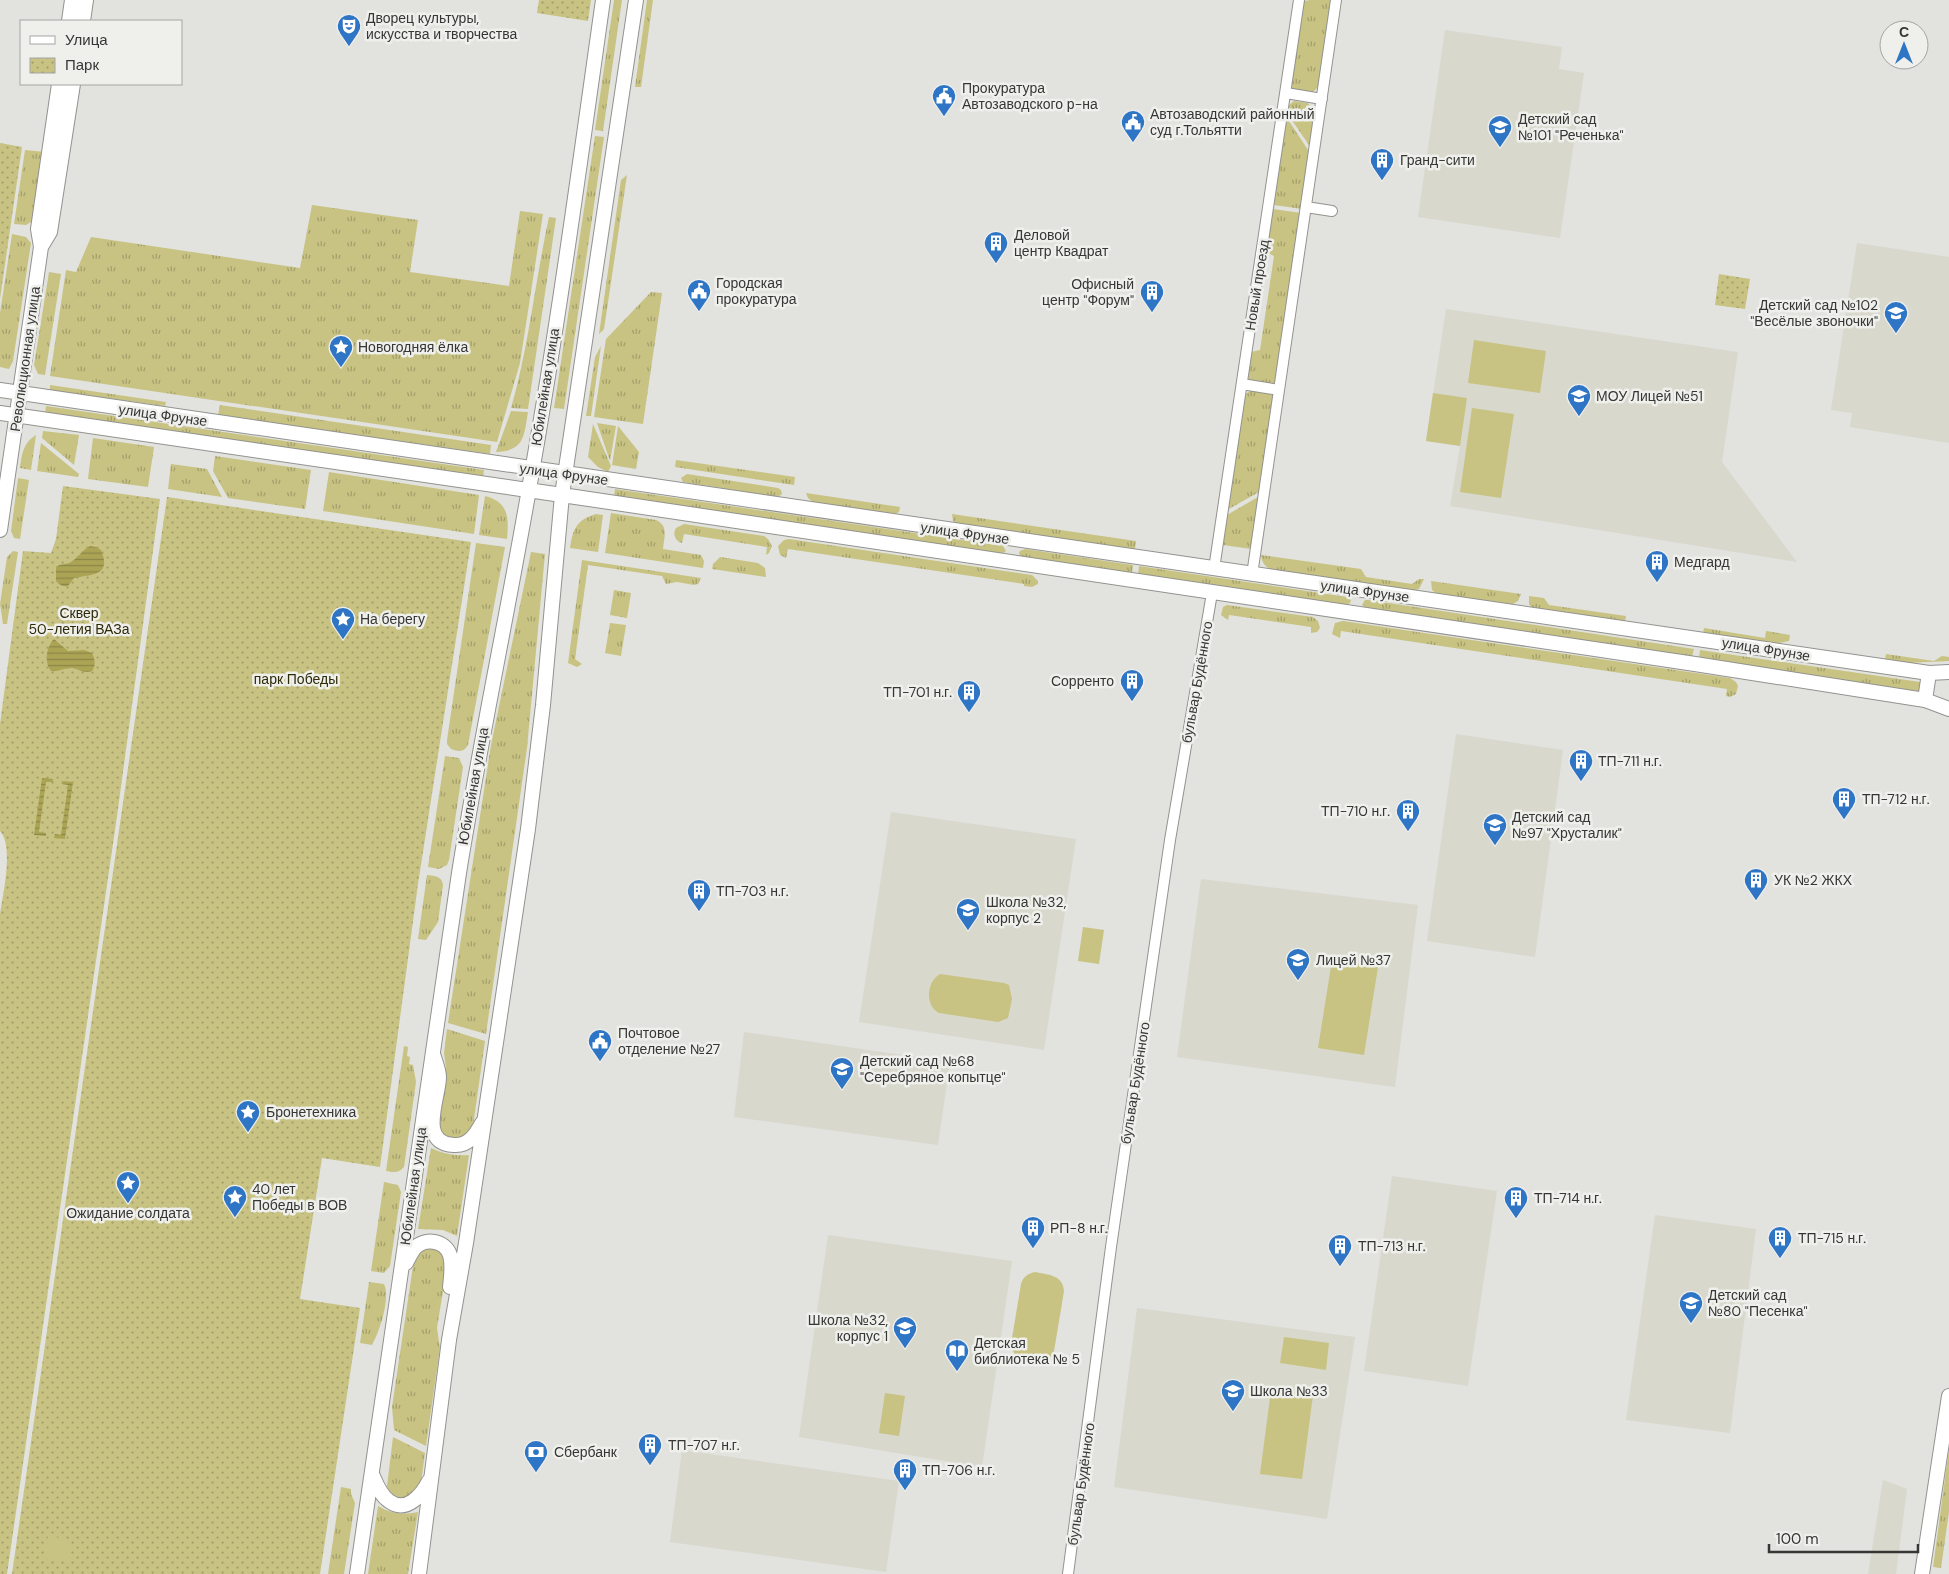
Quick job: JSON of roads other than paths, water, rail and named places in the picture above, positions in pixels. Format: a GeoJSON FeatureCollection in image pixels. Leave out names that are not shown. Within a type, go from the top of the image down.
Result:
{"type":"FeatureCollection","features":[{"type":"Feature","properties":{"kind":"main road"},"geometry":{"type":"LineString","coordinates":[[69,20],[72,0]]}},
{"type":"Feature","properties":{"kind":"main road"},"geometry":{"type":"LineString","coordinates":[[83,20],[86,0]]}},
{"type":"Feature","properties":{"kind":"main road","name":"Юбилейная улица"},"geometry":{"type":"LineString","coordinates":[[357,1574],[432,1049],[478,757],[533,469],[603,0]]}},
{"type":"Feature","properties":{"kind":"main road"},"geometry":{"type":"LineString","coordinates":[[419,1574],[449,1340],[466,1243],[528,829],[543,705],[562,495],[636,0]]}},
{"type":"Feature","properties":{"kind":"main road","name":"Революционная улица"},"geometry":{"type":"LineString","coordinates":[[0,530],[41,246],[38,230],[60,85]]}},
{"type":"Feature","properties":{"kind":"main road","name":"Революционная улица"},"geometry":{"type":"LineString","coordinates":[[41,246],[50,232],[73,85]]}},
{"type":"Feature","properties":{"kind":"main road","name":"улица Фрунзе"},"geometry":{"type":"LineString","coordinates":[[0,390],[1016,541],[1929,673],[1949,672]]}},
{"type":"Feature","properties":{"kind":"main road","name":"улица Фрунзе"},"geometry":{"type":"LineString","coordinates":[[0,414],[529,490],[1353,613],[1925,700],[1949,709]]}},
{"type":"Feature","properties":{"kind":"main road"},"geometry":{"type":"LineString","coordinates":[[1012,562],[1016,541]]}},
{"type":"Feature","properties":{"kind":"main road"},"geometry":{"type":"LineString","coordinates":[[1353,613],[1356,590]]}},
{"type":"Feature","properties":{"kind":"main road"},"geometry":{"type":"LineString","coordinates":[[1925,700],[1929,673]]}},
{"type":"Feature","properties":{"kind":"main road"},"geometry":{"type":"LineString","coordinates":[[432,1049],[439,1076],[432,1127],[437,1138],[444,1143],[462,1144],[470,1140],[484,1120]]}},
{"type":"Feature","properties":{"kind":"main road"},"geometry":{"type":"LineString","coordinates":[[402,1268],[415,1248],[422,1243],[435,1242],[442,1244],[447,1249],[452,1265],[445,1317],[449,1340]]}},
{"type":"Feature","properties":{"kind":"main road"},"geometry":{"type":"LineString","coordinates":[[1922,1574],[1948,1403]]}},
{"type":"Feature","properties":{"kind":"main road"},"geometry":{"type":"LineString","coordinates":[[372,1474],[380,1491],[388,1500],[400,1504],[408,1504],[416,1500],[424,1491],[432,1475]]}},
{"type":"Feature","properties":{"kind":"street","name":"Новый проезд"},"geometry":{"type":"LineString","coordinates":[[1214,569],[1299,0]]}},
{"type":"Feature","properties":{"kind":"street"},"geometry":{"type":"LineString","coordinates":[[1252,575],[1336,0]]}},
{"type":"Feature","properties":{"kind":"street"},"geometry":{"type":"LineString","coordinates":[[1286,93],[1322,99]]}},
{"type":"Feature","properties":{"kind":"street"},"geometry":{"type":"LineString","coordinates":[[1306,207],[1332,211]]}},
{"type":"Feature","properties":{"kind":"street"},"geometry":{"type":"LineString","coordinates":[[1242,384],[1279,390]]}},
{"type":"Feature","properties":{"kind":"street","name":"бульвар Будённого"},"geometry":{"type":"LineString","coordinates":[[1068,1574],[1111,1247],[1170,840],[1212,593]]}},
{"type":"Feature","properties":{"kind":"place","name":"Дворец культуры, искусства и творчества"},"geometry":{"type":"Point","coordinates":[349,47]}},
{"type":"Feature","properties":{"kind":"place","name":"Прокуратура Автозаводского р-на"},"geometry":{"type":"Point","coordinates":[944,117]}},
{"type":"Feature","properties":{"kind":"place","name":"Автозаводский районный суд г.Тольятти"},"geometry":{"type":"Point","coordinates":[1133,143]}},
{"type":"Feature","properties":{"kind":"place","name":"Детский сад №101 \"Реченька\""},"geometry":{"type":"Point","coordinates":[1500,148]}},
{"type":"Feature","properties":{"kind":"place","name":"Гранд-сити"},"geometry":{"type":"Point","coordinates":[1382,181]}},
{"type":"Feature","properties":{"kind":"place","name":"Деловой центр Квадрат"},"geometry":{"type":"Point","coordinates":[996,264]}},
{"type":"Feature","properties":{"kind":"place","name":"Городская прокуратура"},"geometry":{"type":"Point","coordinates":[699,312]}},
{"type":"Feature","properties":{"kind":"place","name":"Офисный центр \"Форум\""},"geometry":{"type":"Point","coordinates":[1152,313]}},
{"type":"Feature","properties":{"kind":"place","name":"Детский сад №102 \"Весёлые звоночки\""},"geometry":{"type":"Point","coordinates":[1896,334]}},
{"type":"Feature","properties":{"kind":"place","name":"Новогодняя ёлка"},"geometry":{"type":"Point","coordinates":[341,368]}},
{"type":"Feature","properties":{"kind":"place","name":"МОУ Лицей №51"},"geometry":{"type":"Point","coordinates":[1579,417]}},
{"type":"Feature","properties":{"kind":"place","name":"Медгард"},"geometry":{"type":"Point","coordinates":[1657,583]}},
{"type":"Feature","properties":{"kind":"place","name":"На берегу"},"geometry":{"type":"Point","coordinates":[343,640]}},
{"type":"Feature","properties":{"kind":"place","name":"Сорренто"},"geometry":{"type":"Point","coordinates":[1132,702]}},
{"type":"Feature","properties":{"kind":"place","name":"ТП-701 н.г."},"geometry":{"type":"Point","coordinates":[969,713]}},
{"type":"Feature","properties":{"kind":"place","name":"ТП-711 н.г."},"geometry":{"type":"Point","coordinates":[1581,782]}},
{"type":"Feature","properties":{"kind":"place","name":"ТП-712 н.г."},"geometry":{"type":"Point","coordinates":[1844,820]}},
{"type":"Feature","properties":{"kind":"place","name":"ТП-710 н.г."},"geometry":{"type":"Point","coordinates":[1408,832]}},
{"type":"Feature","properties":{"kind":"place","name":"Детский сад №97 \"Хрусталик\""},"geometry":{"type":"Point","coordinates":[1495,846]}},
{"type":"Feature","properties":{"kind":"place","name":"УК №2 ЖКХ"},"geometry":{"type":"Point","coordinates":[1756,901]}},
{"type":"Feature","properties":{"kind":"place","name":"ТП-703 н.г."},"geometry":{"type":"Point","coordinates":[699,912]}},
{"type":"Feature","properties":{"kind":"place","name":"Школа №32, корпус 2"},"geometry":{"type":"Point","coordinates":[968,931]}},
{"type":"Feature","properties":{"kind":"place","name":"Лицей №37"},"geometry":{"type":"Point","coordinates":[1298,981]}},
{"type":"Feature","properties":{"kind":"place","name":"Почтовое отделение №27"},"geometry":{"type":"Point","coordinates":[600,1062]}},
{"type":"Feature","properties":{"kind":"place","name":"Детский сад №68 \"Серебряное копытце\""},"geometry":{"type":"Point","coordinates":[842,1090]}},
{"type":"Feature","properties":{"kind":"place","name":"Бронетехника"},"geometry":{"type":"Point","coordinates":[248,1133]}},
{"type":"Feature","properties":{"kind":"place","name":"Ожидание солдата"},"geometry":{"type":"Point","coordinates":[128,1204]}},
{"type":"Feature","properties":{"kind":"place","name":"40 лет Победы в ВОВ"},"geometry":{"type":"Point","coordinates":[235,1218]}},
{"type":"Feature","properties":{"kind":"place","name":"ТП-714 н.г."},"geometry":{"type":"Point","coordinates":[1516,1219]}},
{"type":"Feature","properties":{"kind":"place","name":"РП-8 н.г."},"geometry":{"type":"Point","coordinates":[1033,1249]}},
{"type":"Feature","properties":{"kind":"place","name":"ТП-715 н.г."},"geometry":{"type":"Point","coordinates":[1780,1259]}},
{"type":"Feature","properties":{"kind":"place","name":"ТП-713 н.г."},"geometry":{"type":"Point","coordinates":[1340,1267]}},
{"type":"Feature","properties":{"kind":"place","name":"Детский сад №80 \"Песенка\""},"geometry":{"type":"Point","coordinates":[1691,1324]}},
{"type":"Feature","properties":{"kind":"place","name":"Школа №32, корпус 1"},"geometry":{"type":"Point","coordinates":[905,1349]}},
{"type":"Feature","properties":{"kind":"place","name":"Детская библиотека № 5"},"geometry":{"type":"Point","coordinates":[957,1372]}},
{"type":"Feature","properties":{"kind":"place","name":"Школа №33"},"geometry":{"type":"Point","coordinates":[1233,1412]}},
{"type":"Feature","properties":{"kind":"place","name":"ТП-707 н.г."},"geometry":{"type":"Point","coordinates":[650,1466]}},
{"type":"Feature","properties":{"kind":"place","name":"Сбербанк"},"geometry":{"type":"Point","coordinates":[536,1473]}},
{"type":"Feature","properties":{"kind":"place","name":"ТП-706 н.г."},"geometry":{"type":"Point","coordinates":[905,1491]}},
{"type":"Feature","properties":{"kind":"park label","name":"Сквер 50-летия ВАЗа"},"geometry":{"type":"Point","coordinates":[79,622]}},
{"type":"Feature","properties":{"kind":"park label","name":"парк Победы"},"geometry":{"type":"Point","coordinates":[296,679]}}]}
